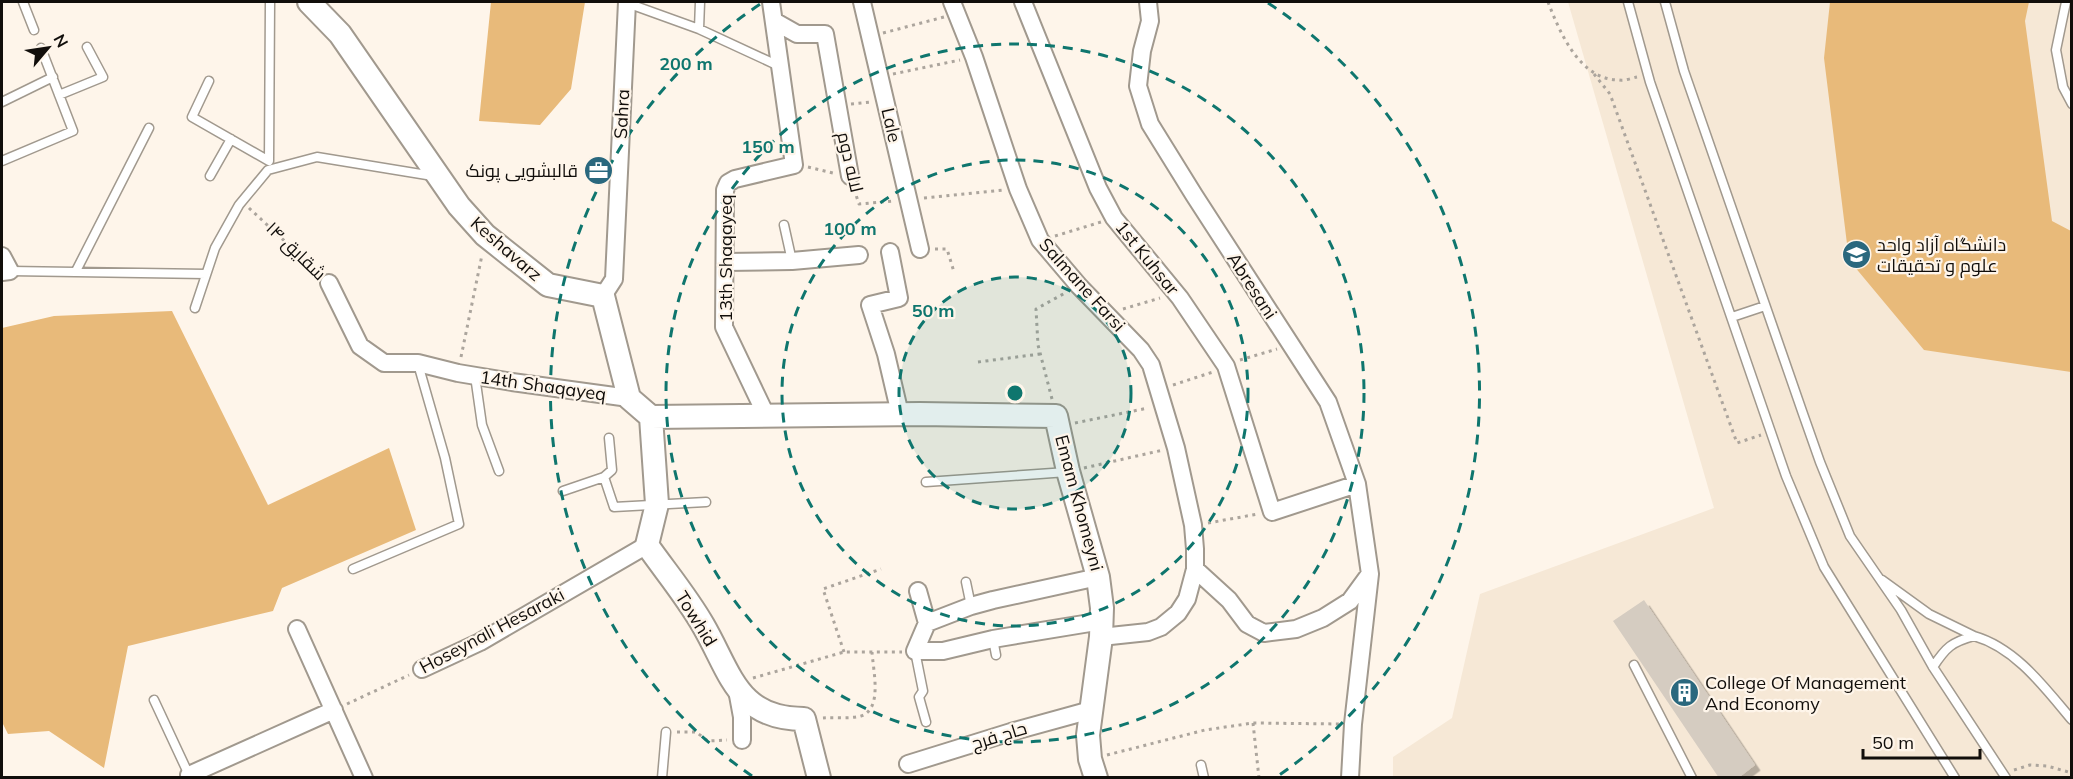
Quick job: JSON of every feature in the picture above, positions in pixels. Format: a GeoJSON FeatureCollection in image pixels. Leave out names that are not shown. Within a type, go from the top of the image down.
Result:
{"type":"FeatureCollection","features":[{"type":"Feature","properties":{"kind":"street","name":"Keshavarz"},"geometry":{"type":"LineString","coordinates":[[309,2],[340,34],[459,206],[486,235],[548,285],[603,296]]}},
{"type":"Feature","properties":{"kind":"street","name":"Sahra"},"geometry":{"type":"LineString","coordinates":[[603,296],[614,279],[627,2]]}},
{"type":"Feature","properties":{"kind":"street"},"geometry":{"type":"LineString","coordinates":[[771,2],[794,165]]}},
{"type":"Feature","properties":{"kind":"street","name":"Lale"},"geometry":{"type":"LineString","coordinates":[[862,2],[920,249]]}},
{"type":"Feature","properties":{"kind":"street","name":"1st Kuhsar"},"geometry":{"type":"LineString","coordinates":[[1023,2],[1098,188],[1114,218],[1176,293],[1226,366],[1272,512]]}},
{"type":"Feature","properties":{"kind":"street","name":"Abresani"},"geometry":{"type":"LineString","coordinates":[[1148,2],[1150,21],[1142,51],[1138,86],[1150,124],[1328,402],[1357,484],[1370,574],[1353,724],[1350,777]]}},
{"type":"Feature","properties":{"kind":"street","name":"Salmane Farsi"},"geometry":{"type":"LineString","coordinates":[[915,651],[995,647],[1101,629],[1148,632],[1161,627],[1178,613],[1187,599],[1195,568],[1193,525],[1176,447],[1151,365],[1141,350],[1079,286],[1040,240],[1018,189],[955,7]]}},
{"type":"Feature","properties":{"kind":"street","name":"لاله دوم"},"geometry":{"type":"LineString","coordinates":[[774,21],[797,34],[825,34],[850,176]]}},
{"type":"Feature","properties":{"kind":"street","name":"13th Shaqayeq"},"geometry":{"type":"LineString","coordinates":[[766,415],[724,327],[725,190],[728,183],[735,179],[794,165]]}},
{"type":"Feature","properties":{"kind":"street"},"geometry":{"type":"LineString","coordinates":[[890,252],[899,298],[870,305],[886,354],[900,414]]}},
{"type":"Feature","properties":{"kind":"street"},"geometry":{"type":"LineString","coordinates":[[725,262],[792,261],[859,255]]}},
{"type":"Feature","properties":{"kind":"street"},"geometry":{"type":"LineString","coordinates":[[2,256],[6,272]]}},
{"type":"Feature","properties":{"kind":"street","name":"14th Shaqayeq"},"geometry":{"type":"LineString","coordinates":[[328,283],[360,346],[384,363],[418,363],[475,376],[629,398]]}},
{"type":"Feature","properties":{"kind":"street"},"geometry":{"type":"LineString","coordinates":[[603,296],[629,398],[651,417],[657,504],[647,545]]}},
{"type":"Feature","properties":{"kind":"street","name":"Emam Khomeyni"},"geometry":{"type":"LineString","coordinates":[[651,417],[900,414],[1057,421],[1068,471],[1098,577],[1101,629],[1088,735],[1093,768]]}},
{"type":"Feature","properties":{"kind":"street"},"geometry":{"type":"LineString","coordinates":[[1272,512],[1357,484]]}},
{"type":"Feature","properties":{"kind":"street","name":"Hoseynali Hesaraki"},"geometry":{"type":"LineString","coordinates":[[422,669],[480,642],[647,545]]}},
{"type":"Feature","properties":{"kind":"street","name":"Towhid"},"geometry":{"type":"LineString","coordinates":[[647,545],[703,624],[735,687],[768,714],[783,719],[804,719]]}},
{"type":"Feature","properties":{"kind":"street"},"geometry":{"type":"LineString","coordinates":[[1195,568],[1229,600],[1247,624],[1264,633],[1296,629],[1323,618],[1350,601],[1370,574]]}},
{"type":"Feature","properties":{"kind":"street"},"geometry":{"type":"LineString","coordinates":[[927,623],[971,606],[1098,577]]}},
{"type":"Feature","properties":{"kind":"street"},"geometry":{"type":"LineString","coordinates":[[915,651],[927,623],[918,591]]}},
{"type":"Feature","properties":{"kind":"street"},"geometry":{"type":"LineString","coordinates":[[297,629],[364,777]]}},
{"type":"Feature","properties":{"kind":"street"},"geometry":{"type":"LineString","coordinates":[[735,687],[742,717],[742,740]]}},
{"type":"Feature","properties":{"kind":"street"},"geometry":{"type":"LineString","coordinates":[[189,776],[334,710]]}},
{"type":"Feature","properties":{"kind":"street","name":"حاج فرج"},"geometry":{"type":"LineString","coordinates":[[908,764],[1091,710]]}},
{"type":"Feature","properties":{"kind":"street"},"geometry":{"type":"LineString","coordinates":[[804,719],[819,777]]}},
{"type":"Feature","properties":{"kind":"lane"},"geometry":{"type":"LineString","coordinates":[[23,2],[34,30]]}},
{"type":"Feature","properties":{"kind":"lane"},"geometry":{"type":"LineString","coordinates":[[209,81],[192,117],[268,161],[270,2]]}},
{"type":"Feature","properties":{"kind":"lane"},"geometry":{"type":"LineString","coordinates":[[627,2],[699,29],[780,67]]}},
{"type":"Feature","properties":{"kind":"lane"},"geometry":{"type":"LineString","coordinates":[[699,29],[700,2]]}},
{"type":"Feature","properties":{"kind":"lane"},"geometry":{"type":"LineString","coordinates":[[1628,2],[1648,75],[1786,476],[1824,567],[1954,777]]}},
{"type":"Feature","properties":{"kind":"lane"},"geometry":{"type":"LineString","coordinates":[[1665,2],[1684,71],[1820,462],[1850,536],[1901,610],[1933,667],[2005,775]]}},
{"type":"Feature","properties":{"kind":"lane"},"geometry":{"type":"LineString","coordinates":[[2066,2],[2056,50],[2063,87],[2072,104]]}},
{"type":"Feature","properties":{"kind":"lane"},"geometry":{"type":"LineString","coordinates":[[59,95],[103,76],[87,47]]}},
{"type":"Feature","properties":{"kind":"lane"},"geometry":{"type":"LineString","coordinates":[[2,161],[73,131],[41,48]]}},
{"type":"Feature","properties":{"kind":"lane"},"geometry":{"type":"LineString","coordinates":[[2,102],[52,77]]}},
{"type":"Feature","properties":{"kind":"lane"},"geometry":{"type":"LineString","coordinates":[[75,271],[149,128]]}},
{"type":"Feature","properties":{"kind":"lane"},"geometry":{"type":"LineString","coordinates":[[210,176],[231,140]]}},
{"type":"Feature","properties":{"kind":"lane"},"geometry":{"type":"LineString","coordinates":[[195,308],[215,248],[242,202],[268,170],[317,157],[440,177]]}},
{"type":"Feature","properties":{"kind":"lane"},"geometry":{"type":"LineString","coordinates":[[784,225],[792,261]]}},
{"type":"Feature","properties":{"kind":"lane"},"geometry":{"type":"LineString","coordinates":[[6,272],[206,274]]}},
{"type":"Feature","properties":{"kind":"lane"},"geometry":{"type":"LineString","coordinates":[[1732,317],[1766,306]]}},
{"type":"Feature","properties":{"kind":"lane"},"geometry":{"type":"LineString","coordinates":[[353,569],[459,524],[445,459],[418,363]]}},
{"type":"Feature","properties":{"kind":"lane"},"geometry":{"type":"LineString","coordinates":[[475,376],[482,425],[499,471]]}},
{"type":"Feature","properties":{"kind":"lane"},"geometry":{"type":"LineString","coordinates":[[563,490],[604,477],[612,470],[609,438]]}},
{"type":"Feature","properties":{"kind":"lane"},"geometry":{"type":"LineString","coordinates":[[926,482],[1068,471]]}},
{"type":"Feature","properties":{"kind":"lane"},"geometry":{"type":"LineString","coordinates":[[604,477],[614,507],[706,502]]}},
{"type":"Feature","properties":{"kind":"lane"},"geometry":{"type":"LineString","coordinates":[[1877,576],[1929,614],[1974,636],[1990,641],[2035,676],[2072,720]]}},
{"type":"Feature","properties":{"kind":"lane"},"geometry":{"type":"LineString","coordinates":[[966,582],[971,606]]}},
{"type":"Feature","properties":{"kind":"lane"},"geometry":{"type":"LineString","coordinates":[[1933,667],[1944,650],[1957,641],[1974,636]]}},
{"type":"Feature","properties":{"kind":"lane"},"geometry":{"type":"LineString","coordinates":[[915,651],[923,691],[919,697],[926,722]]}},
{"type":"Feature","properties":{"kind":"lane"},"geometry":{"type":"LineString","coordinates":[[1634,665],[1692,777]]}},
{"type":"Feature","properties":{"kind":"lane"},"geometry":{"type":"LineString","coordinates":[[154,700],[189,776]]}},
{"type":"Feature","properties":{"kind":"lane"},"geometry":{"type":"LineString","coordinates":[[662,777],[666,732]]}},
{"type":"Feature","properties":{"kind":"lane"},"geometry":{"type":"LineString","coordinates":[[1201,765],[1204,777]]}},
{"type":"Feature","properties":{"kind":"path"},"geometry":{"type":"LineString","coordinates":[[1548,2],[1571,50],[1610,94],[1737,443],[1771,431]]}},
{"type":"Feature","properties":{"kind":"path"},"geometry":{"type":"LineString","coordinates":[[871,37],[955,7]]}},
{"type":"Feature","properties":{"kind":"path"},"geometry":{"type":"LineString","coordinates":[[879,76],[974,57]]}},
{"type":"Feature","properties":{"kind":"path"},"geometry":{"type":"LineString","coordinates":[[1594,74],[1619,81],[1648,75]]}},
{"type":"Feature","properties":{"kind":"path"},"geometry":{"type":"LineString","coordinates":[[837,105],[885,101]]}},
{"type":"Feature","properties":{"kind":"path"},"geometry":{"type":"LineString","coordinates":[[794,165],[850,176]]}},
{"type":"Feature","properties":{"kind":"path","name":"لاله دوم"},"geometry":{"type":"LineString","coordinates":[[850,176],[859,204],[1018,189]]}},
{"type":"Feature","properties":{"kind":"path","name":"شقایق ۱۴"},"geometry":{"type":"LineString","coordinates":[[242,202],[328,283]]}},
{"type":"Feature","properties":{"kind":"path"},"geometry":{"type":"LineString","coordinates":[[1040,240],[1114,218]]}},
{"type":"Feature","properties":{"kind":"path","name":"14th Shaqayeq"},"geometry":{"type":"LineString","coordinates":[[458,373],[486,235]]}},
{"type":"Feature","properties":{"kind":"path"},"geometry":{"type":"LineString","coordinates":[[947,249],[954,272]]}},
{"type":"Feature","properties":{"kind":"path"},"geometry":{"type":"LineString","coordinates":[[1079,286],[1036,309],[1040,354],[1057,421],[1162,397],[1194,379],[1226,366],[1290,345]]}},
{"type":"Feature","properties":{"kind":"path"},"geometry":{"type":"LineString","coordinates":[[1107,315],[1176,293]]}},
{"type":"Feature","properties":{"kind":"path"},"geometry":{"type":"LineString","coordinates":[[978,362],[1040,354]]}},
{"type":"Feature","properties":{"kind":"path"},"geometry":{"type":"LineString","coordinates":[[1068,471],[1176,447]]}},
{"type":"Feature","properties":{"kind":"path"},"geometry":{"type":"LineString","coordinates":[[1193,525],[1272,512]]}},
{"type":"Feature","properties":{"kind":"path"},"geometry":{"type":"LineString","coordinates":[[844,652],[823,589],[881,569]]}},
{"type":"Feature","properties":{"kind":"path"},"geometry":{"type":"LineString","coordinates":[[735,687],[844,652],[915,651]]}},
{"type":"Feature","properties":{"kind":"path"},"geometry":{"type":"LineString","coordinates":[[804,719],[862,716],[873,707],[875,699],[872,652]]}},
{"type":"Feature","properties":{"kind":"path","name":"Hoseynali Hesaraki"},"geometry":{"type":"LineString","coordinates":[[334,710],[422,669]]}},
{"type":"Feature","properties":{"kind":"path"},"geometry":{"type":"LineString","coordinates":[[1093,768],[1205,730],[1253,723],[1353,724]]}},
{"type":"Feature","properties":{"kind":"path"},"geometry":{"type":"LineString","coordinates":[[1253,723],[1259,777]]}},
{"type":"Feature","properties":{"kind":"path"},"geometry":{"type":"LineString","coordinates":[[666,732],[696,732],[708,741],[742,740]]}},
{"type":"Feature","properties":{"kind":"path"},"geometry":{"type":"LineString","coordinates":[[2005,775],[2030,765],[2047,766],[2072,773]]}},
{"type":"Feature","properties":{"kind":"shaded area"},"geometry":{"type":"Polygon","coordinates":[[[491,2],[585,2],[571,89],[540,125],[479,121],[491,2]]]}},
{"type":"Feature","properties":{"kind":"shaded area","name":"دانشگاه آزاد واحد علوم و تحقیقات"},"geometry":{"type":"Polygon","coordinates":[[[1568,2],[2071,2],[2071,777],[1393,778],[1393,757],[1452,718],[1480,594],[1714,508],[1568,2]]]}},
{"type":"Feature","properties":{"kind":"shaded area"},"geometry":{"type":"Polygon","coordinates":[[[1830,2],[2029,2],[2025,21],[2052,221],[2071,231],[2071,372],[1924,350],[1849,260],[1824,58],[1830,2]]]}},
{"type":"Feature","properties":{"kind":"shaded area"},"geometry":{"type":"Polygon","coordinates":[[[172,311],[268,505],[389,448],[416,530],[282,588],[273,611],[128,646],[104,768],[49,731],[8,734],[2,722],[2,328],[54,316],[172,311]]]}},
{"type":"Feature","properties":{"kind":"building","name":"College Of Management And Economy"},"geometry":{"type":"Polygon","coordinates":[[[1644,600],[1755,765],[1738,778],[1719,778],[1613,621],[1644,600]]]}},
{"type":"Feature","properties":{"kind":"place","name":"قالبشویی پونک"},"geometry":{"type":"Point","coordinates":[599,171]}},
{"type":"Feature","properties":{"kind":"place","name":"دانشگاه آزاد واحد علوم و تحقیقات"},"geometry":{"type":"Point","coordinates":[1856,255]}},
{"type":"Feature","properties":{"kind":"place","name":"College Of Management And Economy"},"geometry":{"type":"Point","coordinates":[1684,693]}}]}
